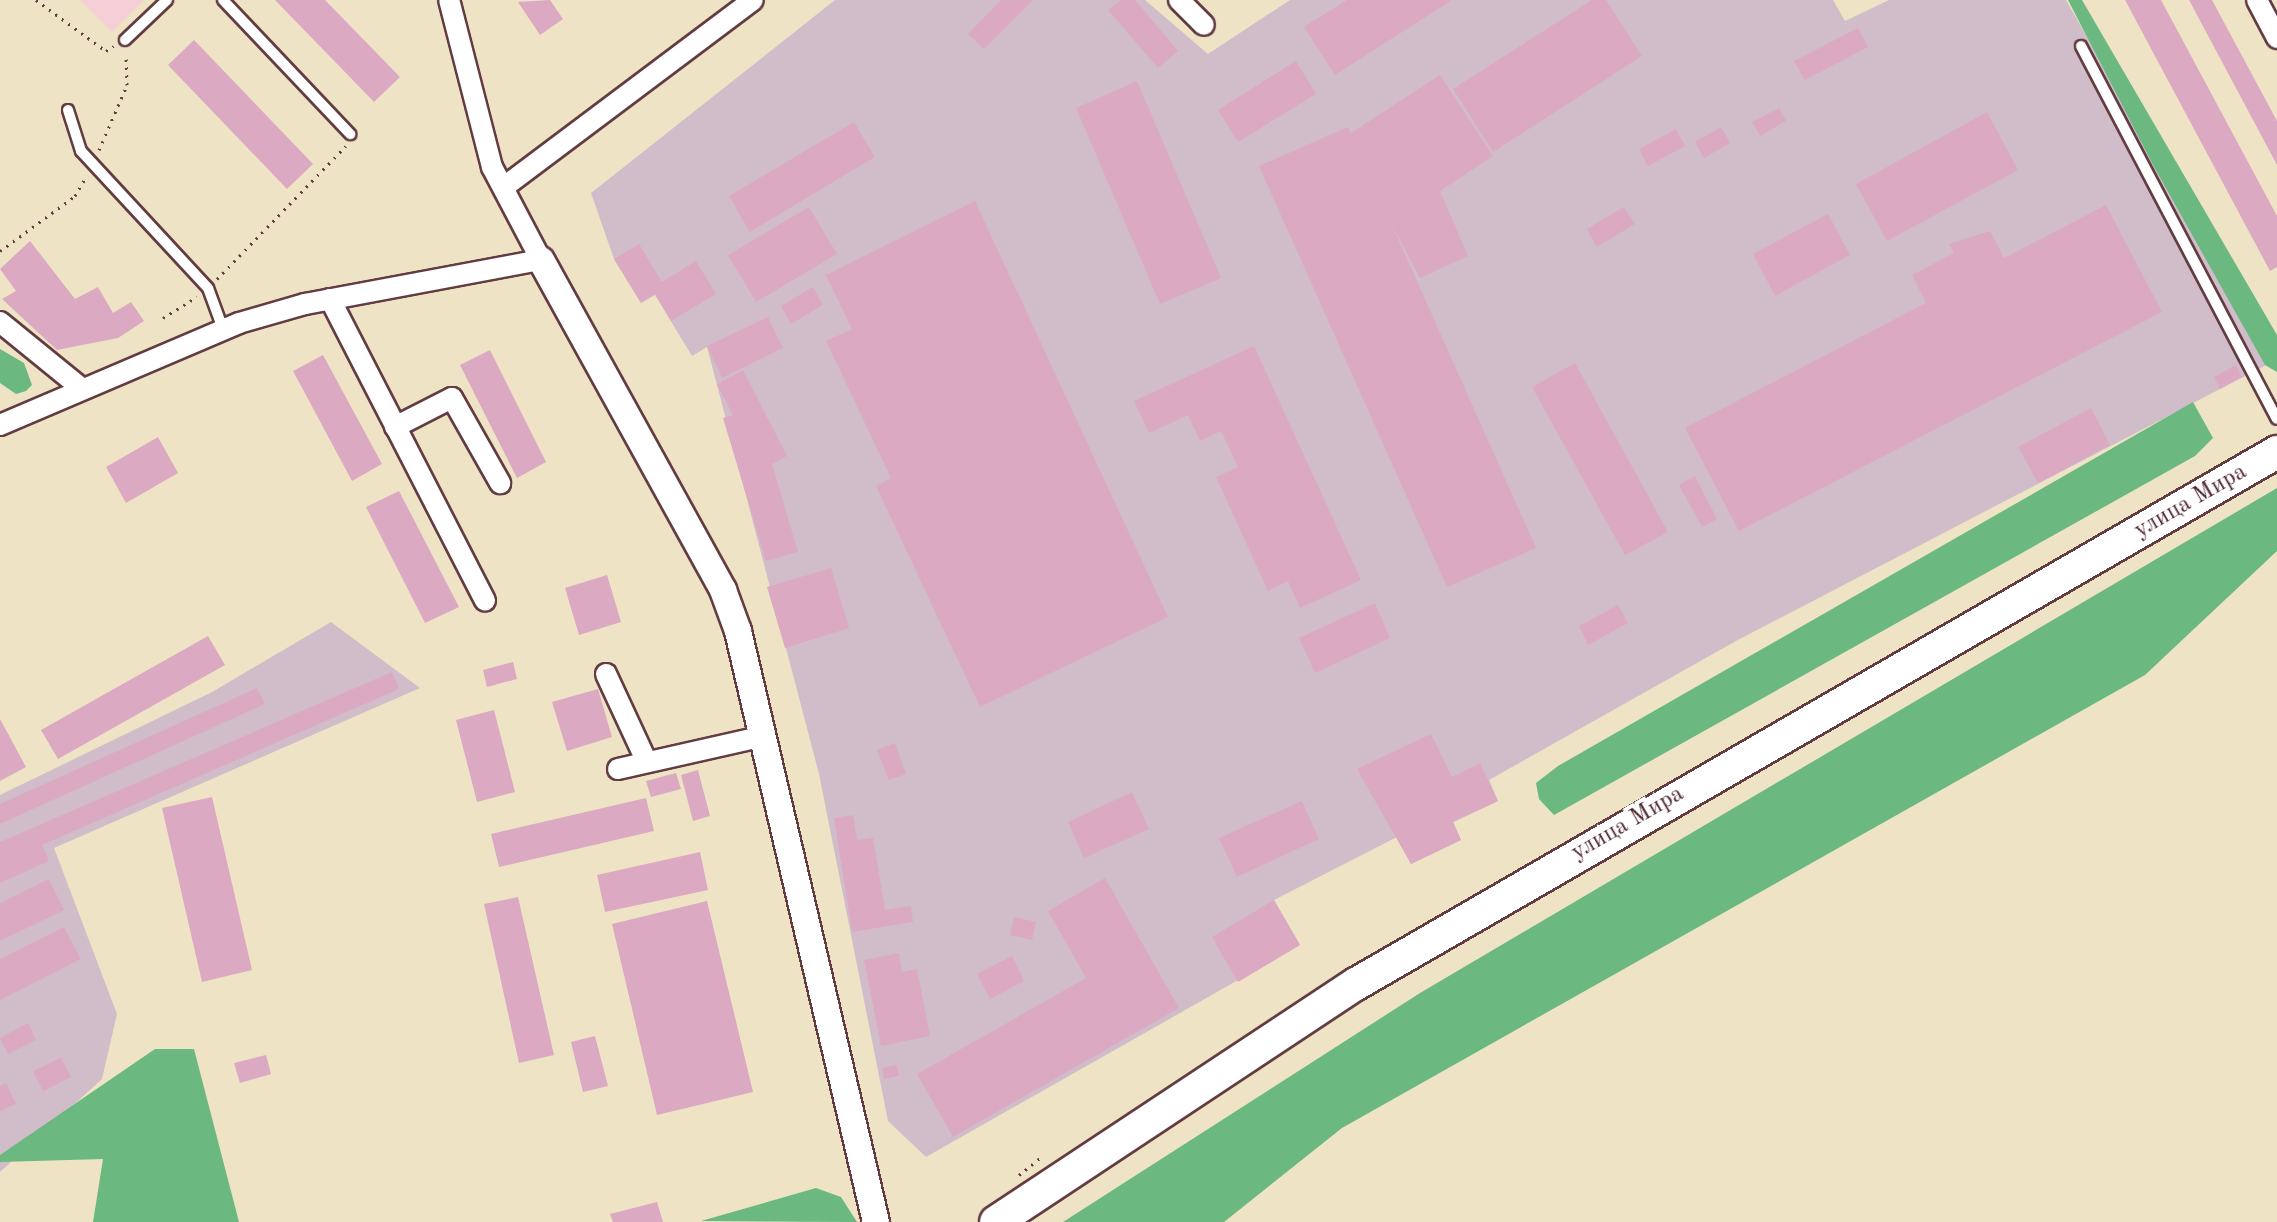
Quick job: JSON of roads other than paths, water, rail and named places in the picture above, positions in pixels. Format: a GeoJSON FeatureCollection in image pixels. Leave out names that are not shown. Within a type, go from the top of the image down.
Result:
{"type":"FeatureCollection","features":[{"type":"Feature","properties":{"kind":"main road","name":"улица Мира"},"geometry":{"type":"LineString","coordinates":[[996,1222],[1356,984],[2277,452]]}},
{"type":"Feature","properties":{"kind":"street"},"geometry":{"type":"LineString","coordinates":[[449,0],[504,187],[723,590],[764,736],[876,1222]]}},
{"type":"Feature","properties":{"kind":"street"},"geometry":{"type":"LineString","coordinates":[[504,187],[753,0]]}},
{"type":"Feature","properties":{"kind":"street"},"geometry":{"type":"LineString","coordinates":[[1179,0],[1204,25]]}},
{"type":"Feature","properties":{"kind":"street"},"geometry":{"type":"LineString","coordinates":[[2257,0],[2277,38]]}},
{"type":"Feature","properties":{"kind":"street"},"geometry":{"type":"LineString","coordinates":[[0,425],[80,387],[223,329],[330,299],[541,260]]}},
{"type":"Feature","properties":{"kind":"street"},"geometry":{"type":"LineString","coordinates":[[330,299],[485,600]]}},
{"type":"Feature","properties":{"kind":"street"},"geometry":{"type":"LineString","coordinates":[[0,322],[80,387]]}},
{"type":"Feature","properties":{"kind":"street"},"geometry":{"type":"LineString","coordinates":[[395,427],[452,398],[500,483]]}},
{"type":"Feature","properties":{"kind":"street"},"geometry":{"type":"LineString","coordinates":[[606,674],[646,760]]}},
{"type":"Feature","properties":{"kind":"street"},"geometry":{"type":"LineString","coordinates":[[618,769],[646,760],[764,736]]}},
{"type":"Feature","properties":{"kind":"lane"},"geometry":{"type":"LineString","coordinates":[[125,40],[167,0]]}},
{"type":"Feature","properties":{"kind":"lane"},"geometry":{"type":"LineString","coordinates":[[223,0],[350,134]]}},
{"type":"Feature","properties":{"kind":"lane"},"geometry":{"type":"LineString","coordinates":[[2081,46],[2277,419]]}},
{"type":"Feature","properties":{"kind":"lane"},"geometry":{"type":"LineString","coordinates":[[68,110],[81,151],[208,288],[223,329]]}}]}
